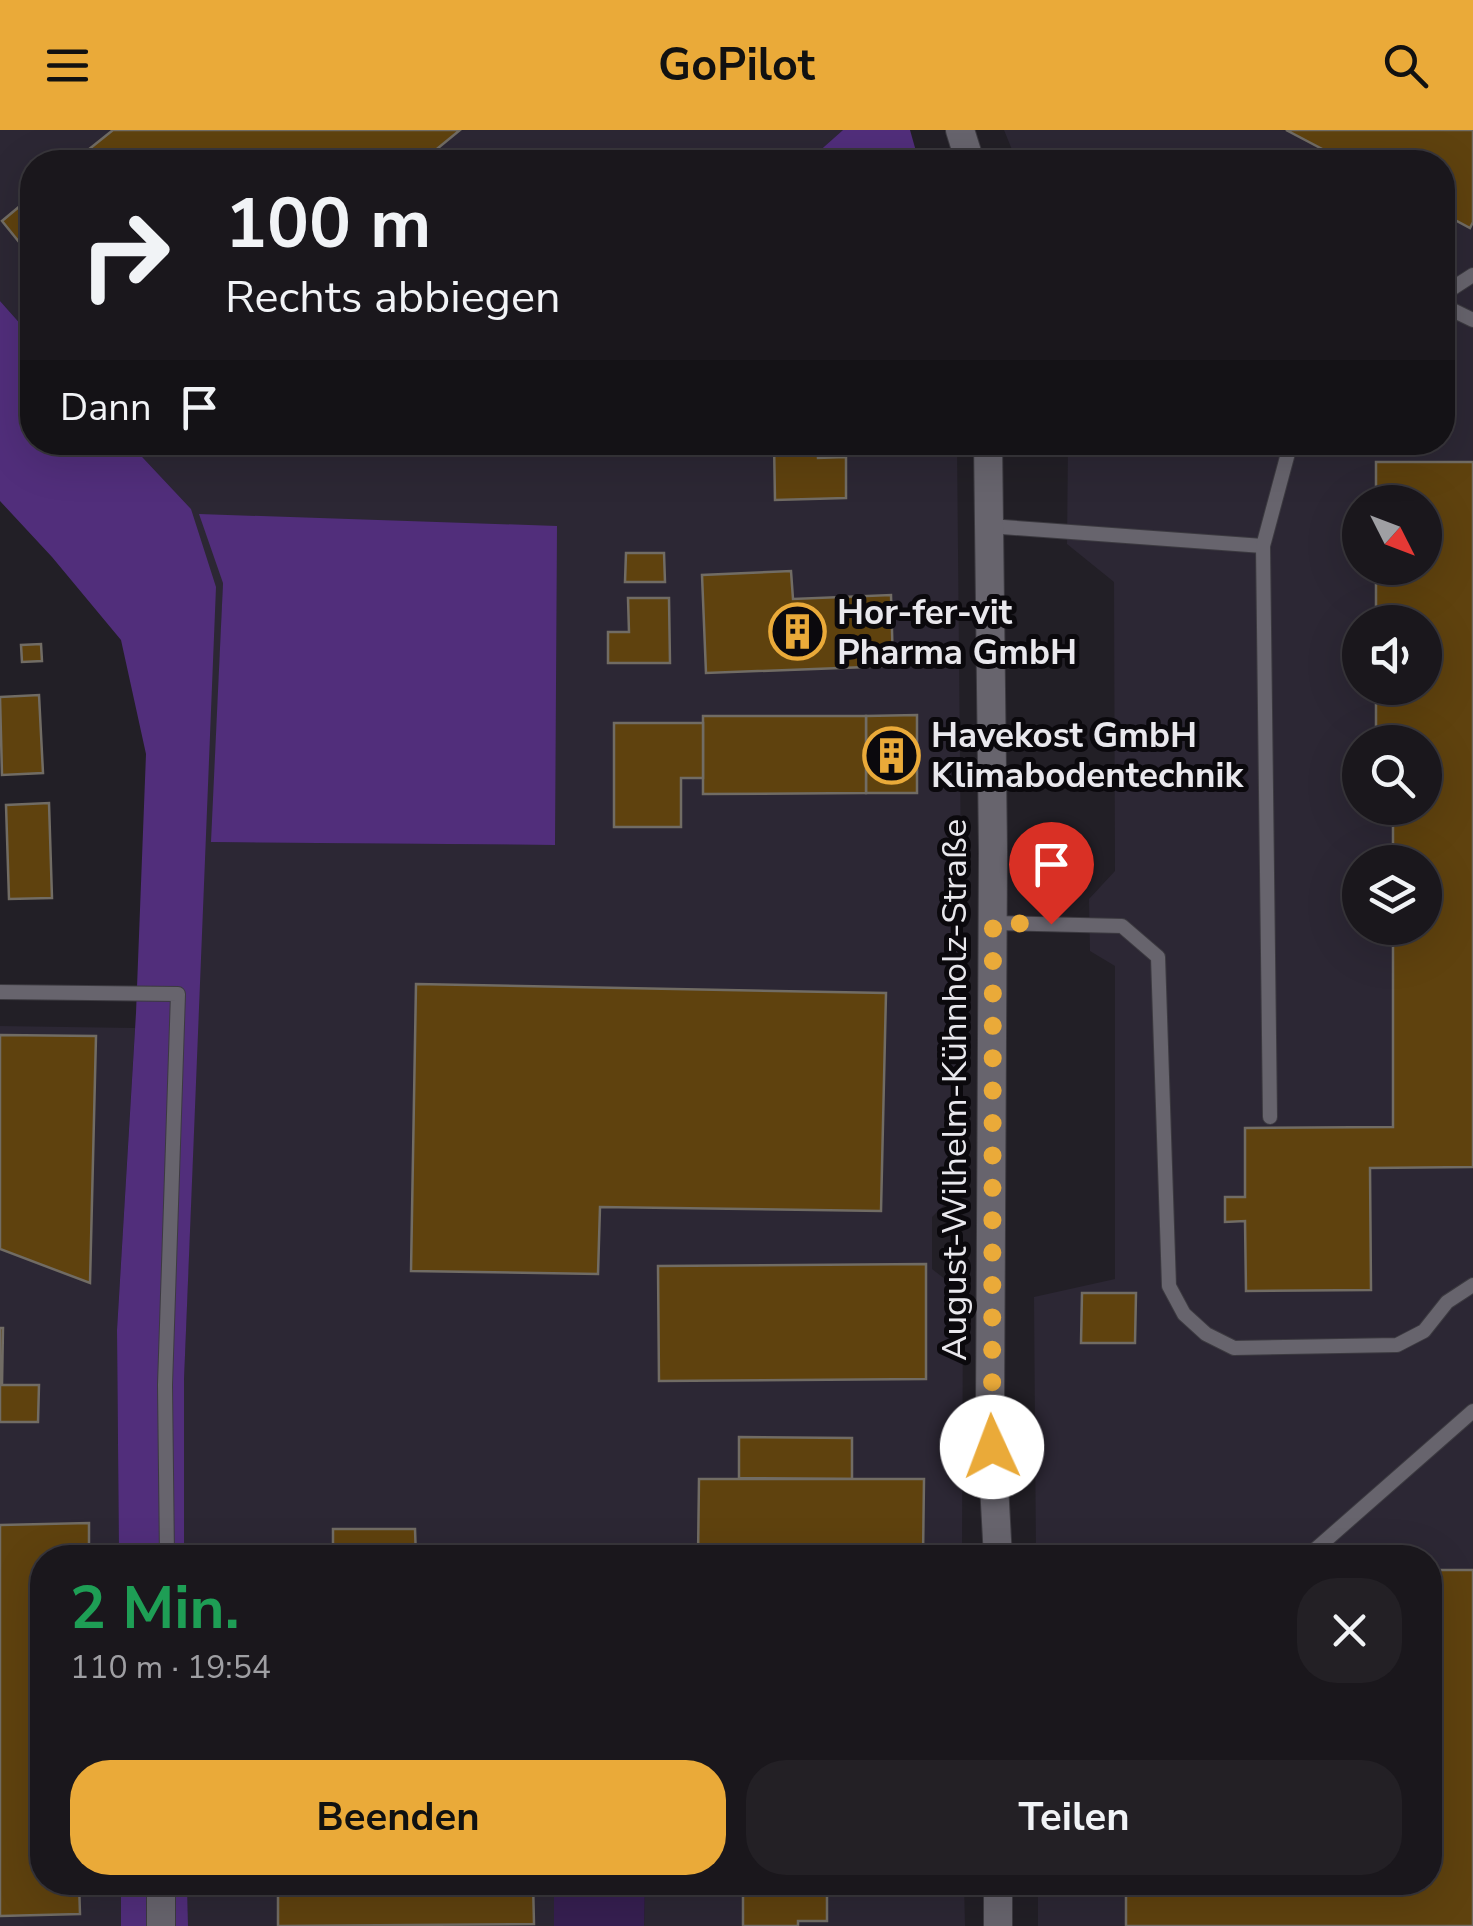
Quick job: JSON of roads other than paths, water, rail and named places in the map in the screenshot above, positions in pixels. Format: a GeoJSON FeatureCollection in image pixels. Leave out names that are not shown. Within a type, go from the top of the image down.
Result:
{"type":"FeatureCollection","features":[{"type":"Feature","properties":{"kind":"street","name":"August-Wilhelm-Kühnholz-Straße"},"geometry":{"type":"LineString","coordinates":[[988,455],[993,923],[990,1410],[997,1545]]}},
{"type":"Feature","properties":{"kind":"street"},"geometry":{"type":"LineString","coordinates":[[161,1895],[161,1926]]}},
{"type":"Feature","properties":{"kind":"street"},"geometry":{"type":"LineString","coordinates":[[998,1895],[998,1926]]}},
{"type":"Feature","properties":{"kind":"lane"},"geometry":{"type":"LineString","coordinates":[[1270,1117],[1263,546],[1288,455]]}},
{"type":"Feature","properties":{"kind":"lane"},"geometry":{"type":"LineString","coordinates":[[988,526],[1263,546]]}},
{"type":"Feature","properties":{"kind":"lane"},"geometry":{"type":"LineString","coordinates":[[993,923],[1122,926],[1158,957],[1169,1286],[1184,1314],[1206,1334],[1234,1348],[1397,1346],[1424,1330],[1447,1302],[1473,1285]]}},
{"type":"Feature","properties":{"kind":"lane"},"geometry":{"type":"LineString","coordinates":[[0,992],[178,994],[165,1384],[167,1545]]}},
{"type":"Feature","properties":{"kind":"lane"},"geometry":{"type":"LineString","coordinates":[[1319,1545],[1473,1411]]}},
{"type":"Feature","properties":{"kind":"place","name":"Hor-fer-vit Pharma GmbH"},"geometry":{"type":"Point","coordinates":[798,632]}},
{"type":"Feature","properties":{"kind":"place","name":"Havekost GmbH Klimabodentechnik"},"geometry":{"type":"Point","coordinates":[892,755]}}]}
